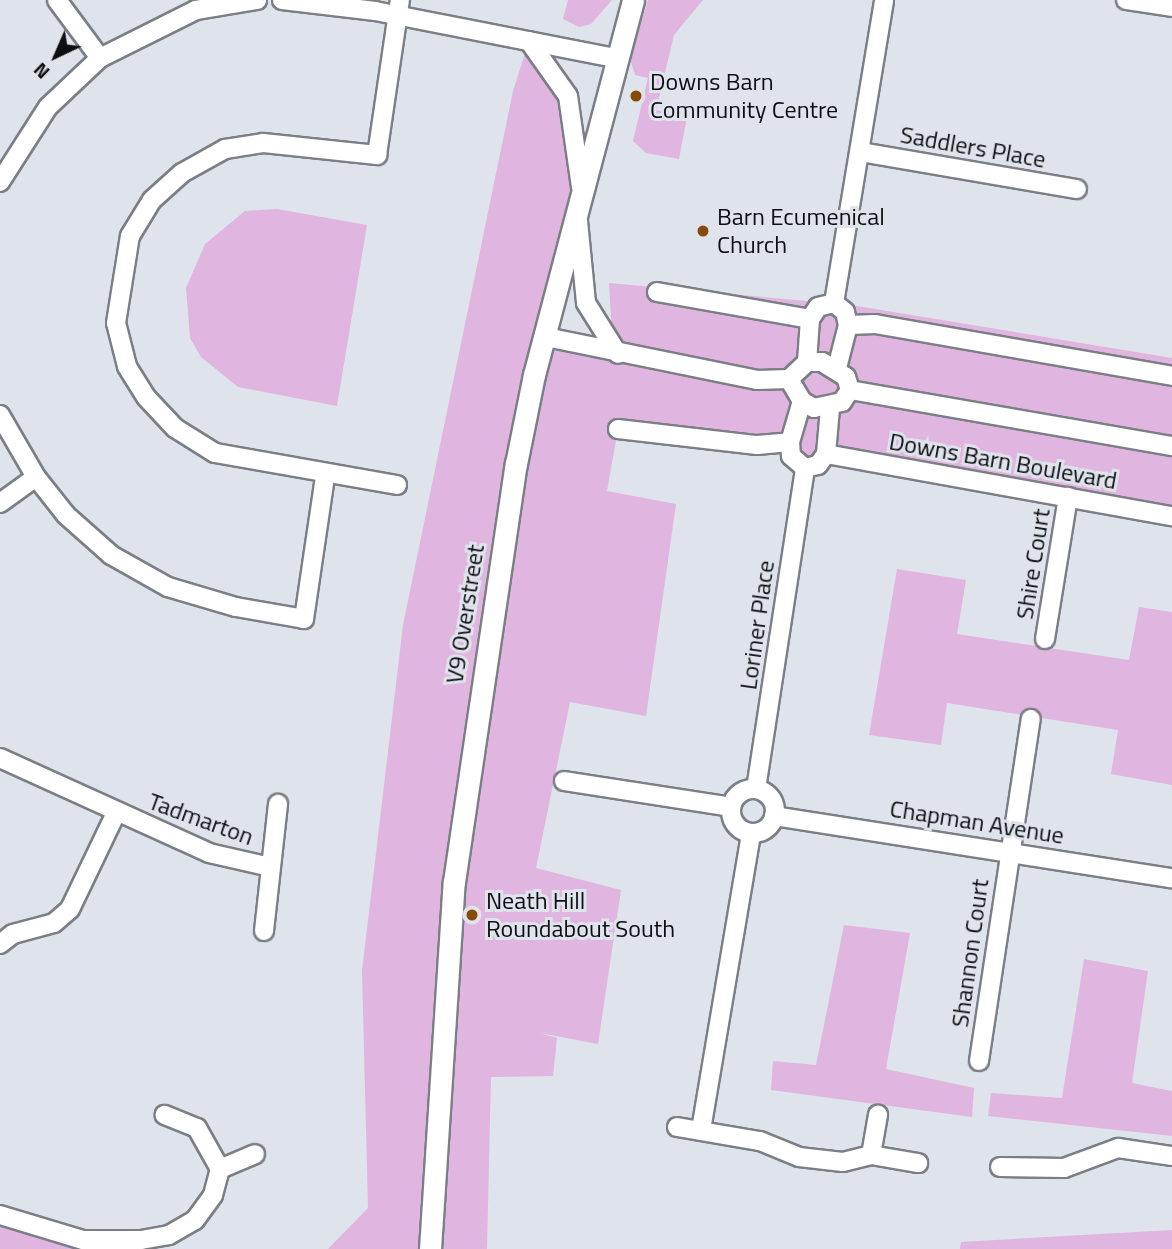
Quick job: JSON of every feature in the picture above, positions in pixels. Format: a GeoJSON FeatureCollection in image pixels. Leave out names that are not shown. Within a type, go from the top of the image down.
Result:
{"type":"FeatureCollection","features":[{"type":"Feature","properties":{"kind":"street"},"geometry":{"type":"LineString","coordinates":[[57,0],[100,58]]}},
{"type":"Feature","properties":{"kind":"street"},"geometry":{"type":"LineString","coordinates":[[0,182],[48,107],[100,58],[196,10],[257,0]]}},
{"type":"Feature","properties":{"kind":"street"},"geometry":{"type":"LineString","coordinates":[[282,0],[400,9],[529,41],[615,58]]}},
{"type":"Feature","properties":{"kind":"street","name":"V9 Overstreet"},"geometry":{"type":"LineString","coordinates":[[429,1249],[445,1006],[469,752],[516,464],[615,58],[633,0]]}},
{"type":"Feature","properties":{"kind":"street"},"geometry":{"type":"LineString","coordinates":[[834,303],[884,0]]}},
{"type":"Feature","properties":{"kind":"street"},"geometry":{"type":"LineString","coordinates":[[1126,0],[1172,7]]}},
{"type":"Feature","properties":{"kind":"street"},"geometry":{"type":"LineString","coordinates":[[397,485],[326,475],[215,453],[175,428],[146,397],[127,366],[116,323],[119,278],[130,236],[152,200],[183,173],[225,149],[301,144],[377,155],[400,9]]}},
{"type":"Feature","properties":{"kind":"street"},"geometry":{"type":"LineString","coordinates":[[529,41],[568,96],[580,202],[586,303],[618,354]]}},
{"type":"Feature","properties":{"kind":"street","name":"Saddlers Place"},"geometry":{"type":"LineString","coordinates":[[860,152],[1077,189]]}},
{"type":"Feature","properties":{"kind":"street"},"geometry":{"type":"LineString","coordinates":[[657,292],[810,319]]}},
{"type":"Feature","properties":{"kind":"street"},"geometry":{"type":"LineString","coordinates":[[546,337],[618,354],[757,380],[789,379],[807,362],[810,319],[818,307],[834,303]]}},
{"type":"Feature","properties":{"kind":"street"},"geometry":{"type":"LineString","coordinates":[[802,401],[790,442],[791,456],[805,468],[818,465],[826,454],[830,408],[850,390],[837,368],[848,325],[845,312],[834,303]]}},
{"type":"Feature","properties":{"kind":"street"},"geometry":{"type":"LineString","coordinates":[[848,325],[875,324],[1172,376]]}},
{"type":"Feature","properties":{"kind":"street"},"geometry":{"type":"LineString","coordinates":[[807,362],[837,368]]}},
{"type":"Feature","properties":{"kind":"street"},"geometry":{"type":"LineString","coordinates":[[789,379],[802,401],[830,408]]}},
{"type":"Feature","properties":{"kind":"street","name":"Downs Barn Boulevard"},"geometry":{"type":"LineString","coordinates":[[850,390],[1172,446]]}},
{"type":"Feature","properties":{"kind":"street"},"geometry":{"type":"LineString","coordinates":[[0,415],[36,477],[66,515],[111,555],[168,587],[304,619],[326,475]]}},
{"type":"Feature","properties":{"kind":"street"},"geometry":{"type":"LineString","coordinates":[[618,429],[757,445],[790,442]]}},
{"type":"Feature","properties":{"kind":"street","name":"Downs Barn Boulevard"},"geometry":{"type":"LineString","coordinates":[[826,454],[1172,516]]}},
{"type":"Feature","properties":{"kind":"street","name":"Loriner Place"},"geometry":{"type":"LineString","coordinates":[[756,789],[805,468]]}},
{"type":"Feature","properties":{"kind":"street"},"geometry":{"type":"LineString","coordinates":[[0,503],[36,477]]}},
{"type":"Feature","properties":{"kind":"street","name":"Shire Court"},"geometry":{"type":"LineString","coordinates":[[1045,639],[1068,497]]}},
{"type":"Feature","properties":{"kind":"street","name":"Shannon Court"},"geometry":{"type":"LineString","coordinates":[[979,1061],[1031,719]]}},
{"type":"Feature","properties":{"kind":"street","name":"Tadmarton"},"geometry":{"type":"LineString","coordinates":[[0,758],[209,853],[271,867]]}},
{"type":"Feature","properties":{"kind":"street"},"geometry":{"type":"LineString","coordinates":[[564,781],[731,807]]}},
{"type":"Feature","properties":{"kind":"street"},"geometry":{"type":"LineString","coordinates":[[756,789],[773,802],[774,816],[763,830],[751,833],[733,821],[731,807],[737,795],[756,789]]}},
{"type":"Feature","properties":{"kind":"street","name":"Tadmarton"},"geometry":{"type":"LineString","coordinates":[[264,931],[278,804]]}},
{"type":"Feature","properties":{"kind":"street","name":"Tadmarton"},"geometry":{"type":"LineString","coordinates":[[0,944],[54,923],[70,909],[116,813]]}},
{"type":"Feature","properties":{"kind":"street","name":"Chapman Avenue"},"geometry":{"type":"LineString","coordinates":[[774,816],[1172,878]]}},
{"type":"Feature","properties":{"kind":"street"},"geometry":{"type":"LineString","coordinates":[[701,1130],[751,833]]}},
{"type":"Feature","properties":{"kind":"street"},"geometry":{"type":"LineString","coordinates":[[0,1215],[83,1240],[169,1235],[195,1220],[213,1195],[220,1169],[197,1128],[164,1115]]}},
{"type":"Feature","properties":{"kind":"street"},"geometry":{"type":"LineString","coordinates":[[871,1155],[878,1115]]}},
{"type":"Feature","properties":{"kind":"street"},"geometry":{"type":"LineString","coordinates":[[677,1127],[760,1141],[799,1157],[843,1163],[871,1155],[918,1164]]}},
{"type":"Feature","properties":{"kind":"street"},"geometry":{"type":"LineString","coordinates":[[1000,1167],[1064,1168],[1118,1148],[1172,1156]]}},
{"type":"Feature","properties":{"kind":"street"},"geometry":{"type":"LineString","coordinates":[[220,1169],[255,1154]]}},
{"type":"Feature","properties":{"kind":"shaded area"},"geometry":{"type":"Polygon","coordinates":[[[568,0],[612,0],[591,24],[579,27],[563,19],[568,0]]]}},
{"type":"Feature","properties":{"kind":"shaded area"},"geometry":{"type":"Polygon","coordinates":[[[648,0],[703,0],[674,35],[656,110],[687,117],[679,159],[646,153],[633,141],[648,78],[635,75],[630,59],[648,0]]]}},
{"type":"Feature","properties":{"kind":"shaded area"},"geometry":{"type":"Polygon","coordinates":[[[529,41],[568,96],[581,194],[546,337],[613,352],[609,283],[851,305],[1172,358],[1172,517],[618,429],[607,491],[676,504],[646,716],[570,702],[536,868],[621,890],[598,1044],[540,1033],[557,1038],[553,1076],[491,1077],[487,1249],[328,1249],[368,1208],[362,971],[403,625],[513,91],[529,41]]]}},
{"type":"Feature","properties":{"kind":"shaded area"},"geometry":{"type":"Polygon","coordinates":[[[277,209],[367,225],[337,406],[238,387],[201,357],[190,338],[186,288],[205,244],[245,211],[277,209]]]}},
{"type":"Feature","properties":{"kind":"shaded area"},"geometry":{"type":"Polygon","coordinates":[[[897,569],[966,580],[957,634],[1129,660],[1139,607],[1172,612],[1172,785],[1111,774],[1118,730],[947,703],[941,745],[869,735],[897,569]]]}},
{"type":"Feature","properties":{"kind":"shaded area"},"geometry":{"type":"Polygon","coordinates":[[[844,925],[910,933],[886,1069],[974,1088],[972,1117],[771,1090],[773,1061],[816,1065],[844,925]]]}},
{"type":"Feature","properties":{"kind":"shaded area"},"geometry":{"type":"Polygon","coordinates":[[[1084,959],[1148,971],[1132,1083],[1172,1091],[1172,1136],[988,1116],[991,1093],[1062,1098],[1084,959]]]}},
{"type":"Feature","properties":{"kind":"shaded area"},"geometry":{"type":"Polygon","coordinates":[[[0,1218],[58,1234],[141,1240],[139,1249],[0,1249],[0,1218]]]}},
{"type":"Feature","properties":{"kind":"shaded area"},"geometry":{"type":"Polygon","coordinates":[[[1172,1230],[1172,1249],[960,1249],[961,1242],[1172,1230]]]}},
{"type":"Feature","properties":{"kind":"place","name":"Downs Barn Community Centre"},"geometry":{"type":"Point","coordinates":[636,96]}},
{"type":"Feature","properties":{"kind":"place","name":"Barn Ecumenical Church"},"geometry":{"type":"Point","coordinates":[703,231]}},
{"type":"Feature","properties":{"kind":"place","name":"Neath Hill Roundabout South"},"geometry":{"type":"Point","coordinates":[472,915]}}]}
